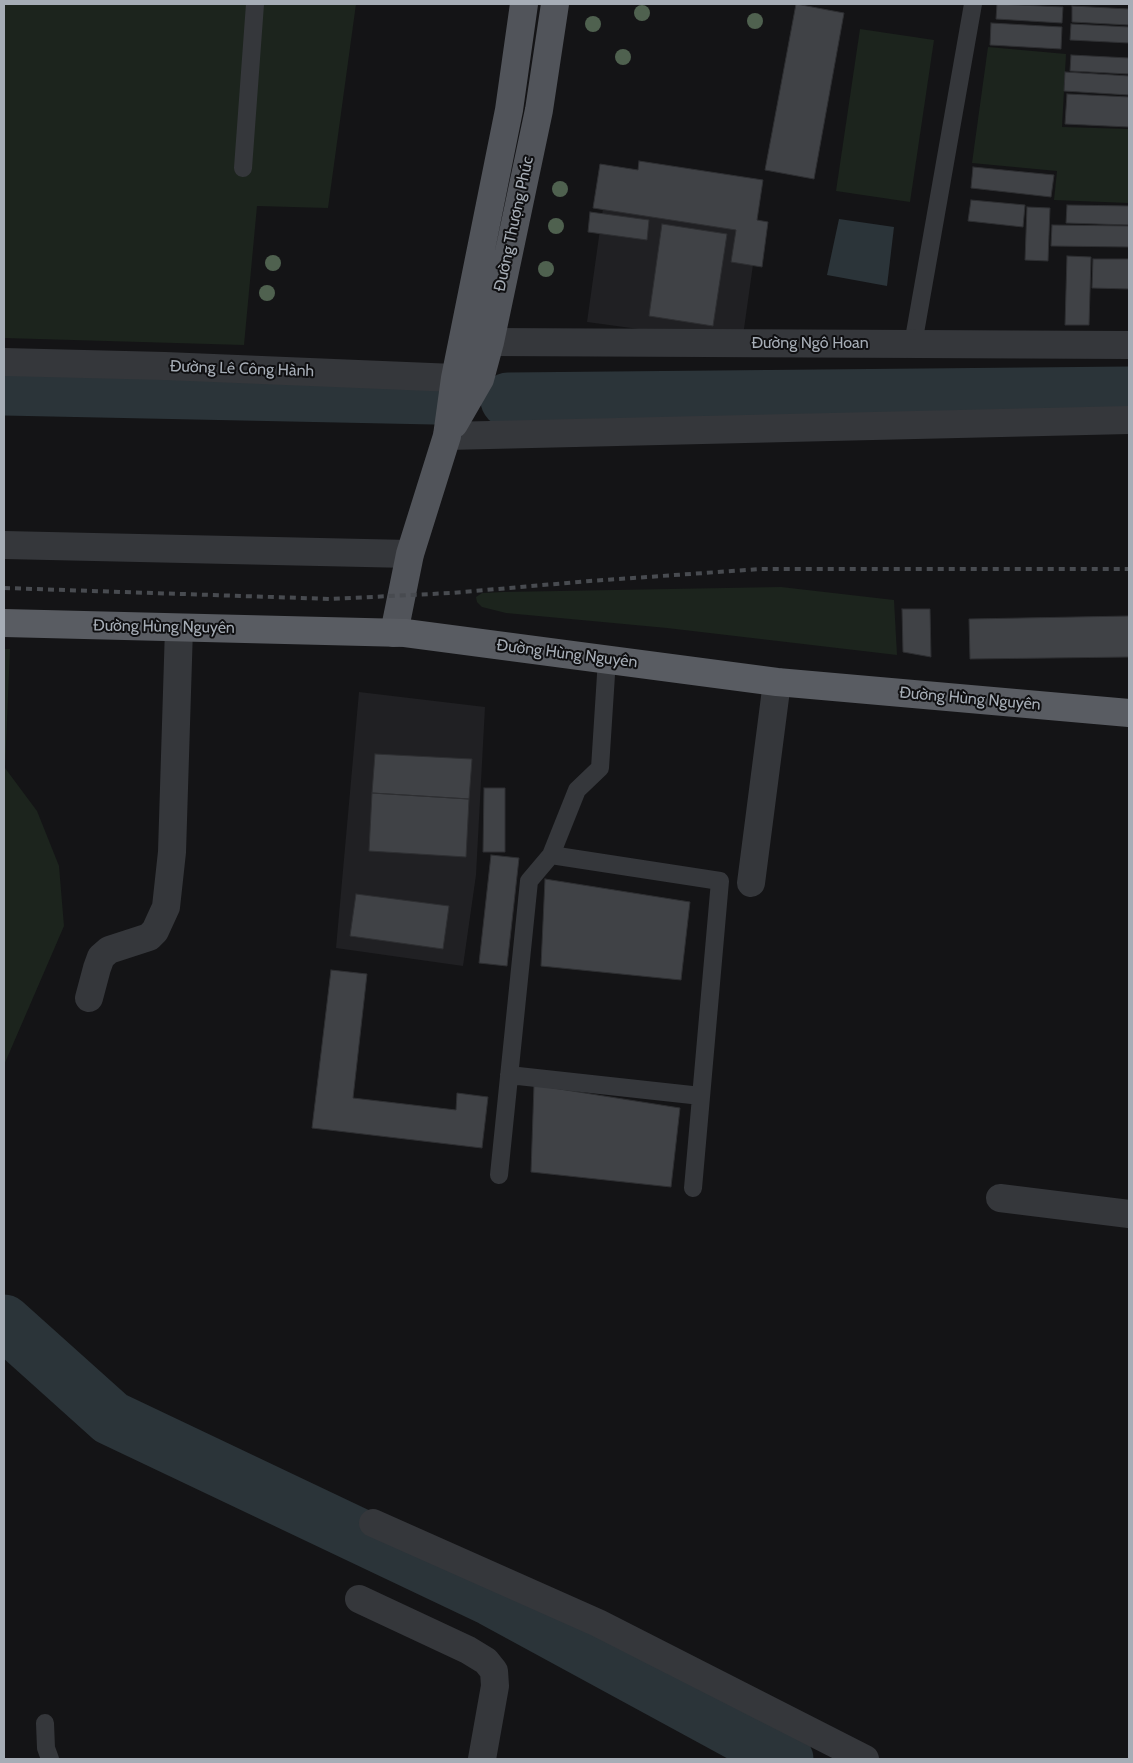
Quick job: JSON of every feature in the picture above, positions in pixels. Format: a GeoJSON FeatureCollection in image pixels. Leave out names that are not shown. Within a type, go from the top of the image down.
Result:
{"type":"FeatureCollection","features":[{"type":"Feature","properties":{"kind":"highway","name":"Đường Hùng Nguyên"},"geometry":{"type":"LineString","coordinates":[[4,623],[394,633],[777,682],[1129,713]]}},
{"type":"Feature","properties":{"kind":"main road","name":"Đường Thượng Phúc"},"geometry":{"type":"LineString","coordinates":[[468,379],[488,212],[509,110],[524,4]]}},
{"type":"Feature","properties":{"kind":"main road","name":"Đường Thượng Phúc"},"geometry":{"type":"LineString","coordinates":[[394,633],[410,554],[447,436],[468,379],[490,342],[539,110],[555,4]]}},
{"type":"Feature","properties":{"kind":"street","name":"Đường Ngô Hoan"},"geometry":{"type":"LineString","coordinates":[[490,342],[1129,345]]}},
{"type":"Feature","properties":{"kind":"street","name":"Đường Lê Công Hành"},"geometry":{"type":"LineString","coordinates":[[4,362],[165,366],[468,379]]}},
{"type":"Feature","properties":{"kind":"street"},"geometry":{"type":"LineString","coordinates":[[447,436],[1129,420]]}},
{"type":"Feature","properties":{"kind":"street"},"geometry":{"type":"LineString","coordinates":[[4,545],[410,554]]}},
{"type":"Feature","properties":{"kind":"street"},"geometry":{"type":"LineString","coordinates":[[90,998],[101,957],[109,950],[148,936],[155,931],[166,907],[172,852],[179,628]]}},
{"type":"Feature","properties":{"kind":"street"},"geometry":{"type":"LineString","coordinates":[[751,883],[777,682]]}},
{"type":"Feature","properties":{"kind":"street"},"geometry":{"type":"LineString","coordinates":[[1000,1198],[1129,1214]]}},
{"type":"Feature","properties":{"kind":"street"},"geometry":{"type":"LineString","coordinates":[[373,1523],[598,1623],[865,1759]]}},
{"type":"Feature","properties":{"kind":"street"},"geometry":{"type":"LineString","coordinates":[[358,1600],[468,1650],[486,1662],[494,1671],[495,1686],[482,1759]]}},
{"type":"Feature","properties":{"kind":"lane"},"geometry":{"type":"LineString","coordinates":[[243,168],[255,4]]}},
{"type":"Feature","properties":{"kind":"lane"},"geometry":{"type":"LineString","coordinates":[[913,344],[973,4]]}},
{"type":"Feature","properties":{"kind":"lane"},"geometry":{"type":"LineString","coordinates":[[499,1175],[529,881],[552,855],[577,790],[600,768],[607,659]]}},
{"type":"Feature","properties":{"kind":"lane"},"geometry":{"type":"LineString","coordinates":[[552,855],[720,881],[693,1188]]}},
{"type":"Feature","properties":{"kind":"lane"},"geometry":{"type":"LineString","coordinates":[[509,1075],[701,1096]]}},
{"type":"Feature","properties":{"kind":"lane"},"geometry":{"type":"LineString","coordinates":[[45,1723],[46,1748],[50,1759]]}},
{"type":"Feature","properties":{"kind":"shaded area"},"geometry":{"type":"Polygon","coordinates":[[[4,4],[356,4],[328,208],[257,206],[244,345],[4,338],[4,4]]]}},
{"type":"Feature","properties":{"kind":"shaded area"},"geometry":{"type":"Polygon","coordinates":[[[860,29],[934,40],[910,202],[836,191],[860,29]]]}},
{"type":"Feature","properties":{"kind":"shaded area"},"geometry":{"type":"Polygon","coordinates":[[[988,47],[1066,54],[1062,127],[1129,129],[1129,203],[1054,200],[1057,171],[972,163],[988,47]]]}},
{"type":"Feature","properties":{"kind":"shaded area"},"geometry":{"type":"Polygon","coordinates":[[[604,201],[759,222],[742,343],[587,322],[604,201]]]}},
{"type":"Feature","properties":{"kind":"shaded area"},"geometry":{"type":"Polygon","coordinates":[[[839,219],[894,227],[887,286],[827,275],[839,219]]]}},
{"type":"Feature","properties":{"kind":"shaded area"},"geometry":{"type":"Polygon","coordinates":[[[781,587],[894,600],[897,655],[667,628],[506,613],[482,607],[477,602],[476,597],[482,593],[503,592],[781,587]]]}},
{"type":"Feature","properties":{"kind":"shaded area"},"geometry":{"type":"Polygon","coordinates":[[[4,649],[10,649],[5,768],[37,811],[59,866],[64,926],[4,1065],[4,649]]]}},
{"type":"Feature","properties":{"kind":"shaded area"},"geometry":{"type":"Polygon","coordinates":[[[359,692],[485,707],[476,875],[463,966],[336,948],[359,692]]]}},
{"type":"Feature","properties":{"kind":"building"},"geometry":{"type":"Polygon","coordinates":[[[796,4],[844,13],[814,179],[765,170],[796,4]]]}},
{"type":"Feature","properties":{"kind":"building"},"geometry":{"type":"Polygon","coordinates":[[[997,4],[1063,7],[1062,23],[996,19],[997,4]]]}},
{"type":"Feature","properties":{"kind":"building"},"geometry":{"type":"Polygon","coordinates":[[[1072,6],[1129,9],[1129,25],[1072,22],[1072,6]]]}},
{"type":"Feature","properties":{"kind":"building"},"geometry":{"type":"Polygon","coordinates":[[[991,23],[1062,27],[1061,49],[990,45],[991,23]]]}},
{"type":"Feature","properties":{"kind":"building"},"geometry":{"type":"Polygon","coordinates":[[[1071,24],[1129,27],[1129,43],[1070,40],[1071,24]]]}},
{"type":"Feature","properties":{"kind":"building"},"geometry":{"type":"Polygon","coordinates":[[[1071,55],[1129,58],[1129,74],[1070,71],[1071,55]]]}},
{"type":"Feature","properties":{"kind":"building"},"geometry":{"type":"Polygon","coordinates":[[[1065,72],[1129,76],[1129,95],[1064,91],[1065,72]]]}},
{"type":"Feature","properties":{"kind":"building"},"geometry":{"type":"Polygon","coordinates":[[[1067,94],[1129,97],[1129,127],[1065,124],[1067,94]]]}},
{"type":"Feature","properties":{"kind":"building"},"geometry":{"type":"Polygon","coordinates":[[[639,161],[763,180],[757,220],[768,222],[762,267],[731,262],[736,230],[593,208],[600,164],[638,170],[639,161]]]}},
{"type":"Feature","properties":{"kind":"building"},"geometry":{"type":"Polygon","coordinates":[[[973,167],[1054,175],[1051,197],[971,188],[973,167]]]}},
{"type":"Feature","properties":{"kind":"building"},"geometry":{"type":"Polygon","coordinates":[[[971,200],[1025,205],[1023,227],[968,221],[971,200]]]}},
{"type":"Feature","properties":{"kind":"building"},"geometry":{"type":"Polygon","coordinates":[[[1067,205],[1129,206],[1129,225],[1066,223],[1067,205]]]}},
{"type":"Feature","properties":{"kind":"building"},"geometry":{"type":"Polygon","coordinates":[[[1027,207],[1050,208],[1048,261],[1025,260],[1027,207]]]}},
{"type":"Feature","properties":{"kind":"building"},"geometry":{"type":"Polygon","coordinates":[[[590,212],[649,220],[647,240],[588,232],[590,212]]]}},
{"type":"Feature","properties":{"kind":"building"},"geometry":{"type":"Polygon","coordinates":[[[662,224],[727,234],[713,326],[649,316],[662,224]]]}},
{"type":"Feature","properties":{"kind":"building"},"geometry":{"type":"Polygon","coordinates":[[[1052,225],[1129,226],[1129,247],[1051,246],[1052,225]]]}},
{"type":"Feature","properties":{"kind":"building"},"geometry":{"type":"Polygon","coordinates":[[[1067,256],[1091,257],[1089,325],[1065,325],[1067,256]]]}},
{"type":"Feature","properties":{"kind":"building"},"geometry":{"type":"Polygon","coordinates":[[[1093,259],[1129,259],[1129,289],[1092,288],[1093,259]]]}},
{"type":"Feature","properties":{"kind":"building"},"geometry":{"type":"Polygon","coordinates":[[[902,609],[930,609],[931,657],[903,652],[902,609]]]}},
{"type":"Feature","properties":{"kind":"building"},"geometry":{"type":"Polygon","coordinates":[[[1129,616],[1129,657],[970,659],[969,619],[1129,616]]]}},
{"type":"Feature","properties":{"kind":"building"},"geometry":{"type":"Polygon","coordinates":[[[375,754],[472,759],[469,799],[372,793],[375,754]]]}},
{"type":"Feature","properties":{"kind":"building"},"geometry":{"type":"Polygon","coordinates":[[[484,788],[505,788],[505,852],[483,852],[484,788]]]}},
{"type":"Feature","properties":{"kind":"building"},"geometry":{"type":"Polygon","coordinates":[[[372,793],[469,799],[466,857],[369,851],[372,793]]]}},
{"type":"Feature","properties":{"kind":"building"},"geometry":{"type":"Polygon","coordinates":[[[491,855],[519,858],[507,966],[479,963],[491,855]]]}},
{"type":"Feature","properties":{"kind":"building"},"geometry":{"type":"Polygon","coordinates":[[[545,879],[690,902],[681,980],[541,966],[545,879]]]}},
{"type":"Feature","properties":{"kind":"building"},"geometry":{"type":"Polygon","coordinates":[[[356,894],[449,906],[443,949],[350,936],[356,894]]]}},
{"type":"Feature","properties":{"kind":"building"},"geometry":{"type":"Polygon","coordinates":[[[331,970],[367,974],[353,1098],[456,1110],[457,1093],[488,1097],[482,1148],[312,1128],[331,970]]]}},
{"type":"Feature","properties":{"kind":"building"},"geometry":{"type":"Polygon","coordinates":[[[534,1085],[680,1108],[671,1187],[531,1172],[534,1085]]]}},
{"type":"Feature","properties":{"kind":"waterway"},"geometry":{"type":"LineString","coordinates":[[4,388],[434,397]]}},
{"type":"Feature","properties":{"kind":"waterway"},"geometry":{"type":"LineString","coordinates":[[508,400],[1129,394]]}},
{"type":"Feature","properties":{"kind":"waterway"},"geometry":{"type":"LineString","coordinates":[[4,1322],[111,1418],[492,1599],[786,1759]]}},
{"type":"Feature","properties":{"kind":"railway"},"geometry":{"type":"LineString","coordinates":[[4,588],[331,599],[451,593],[761,569],[1129,569]]}}]}
